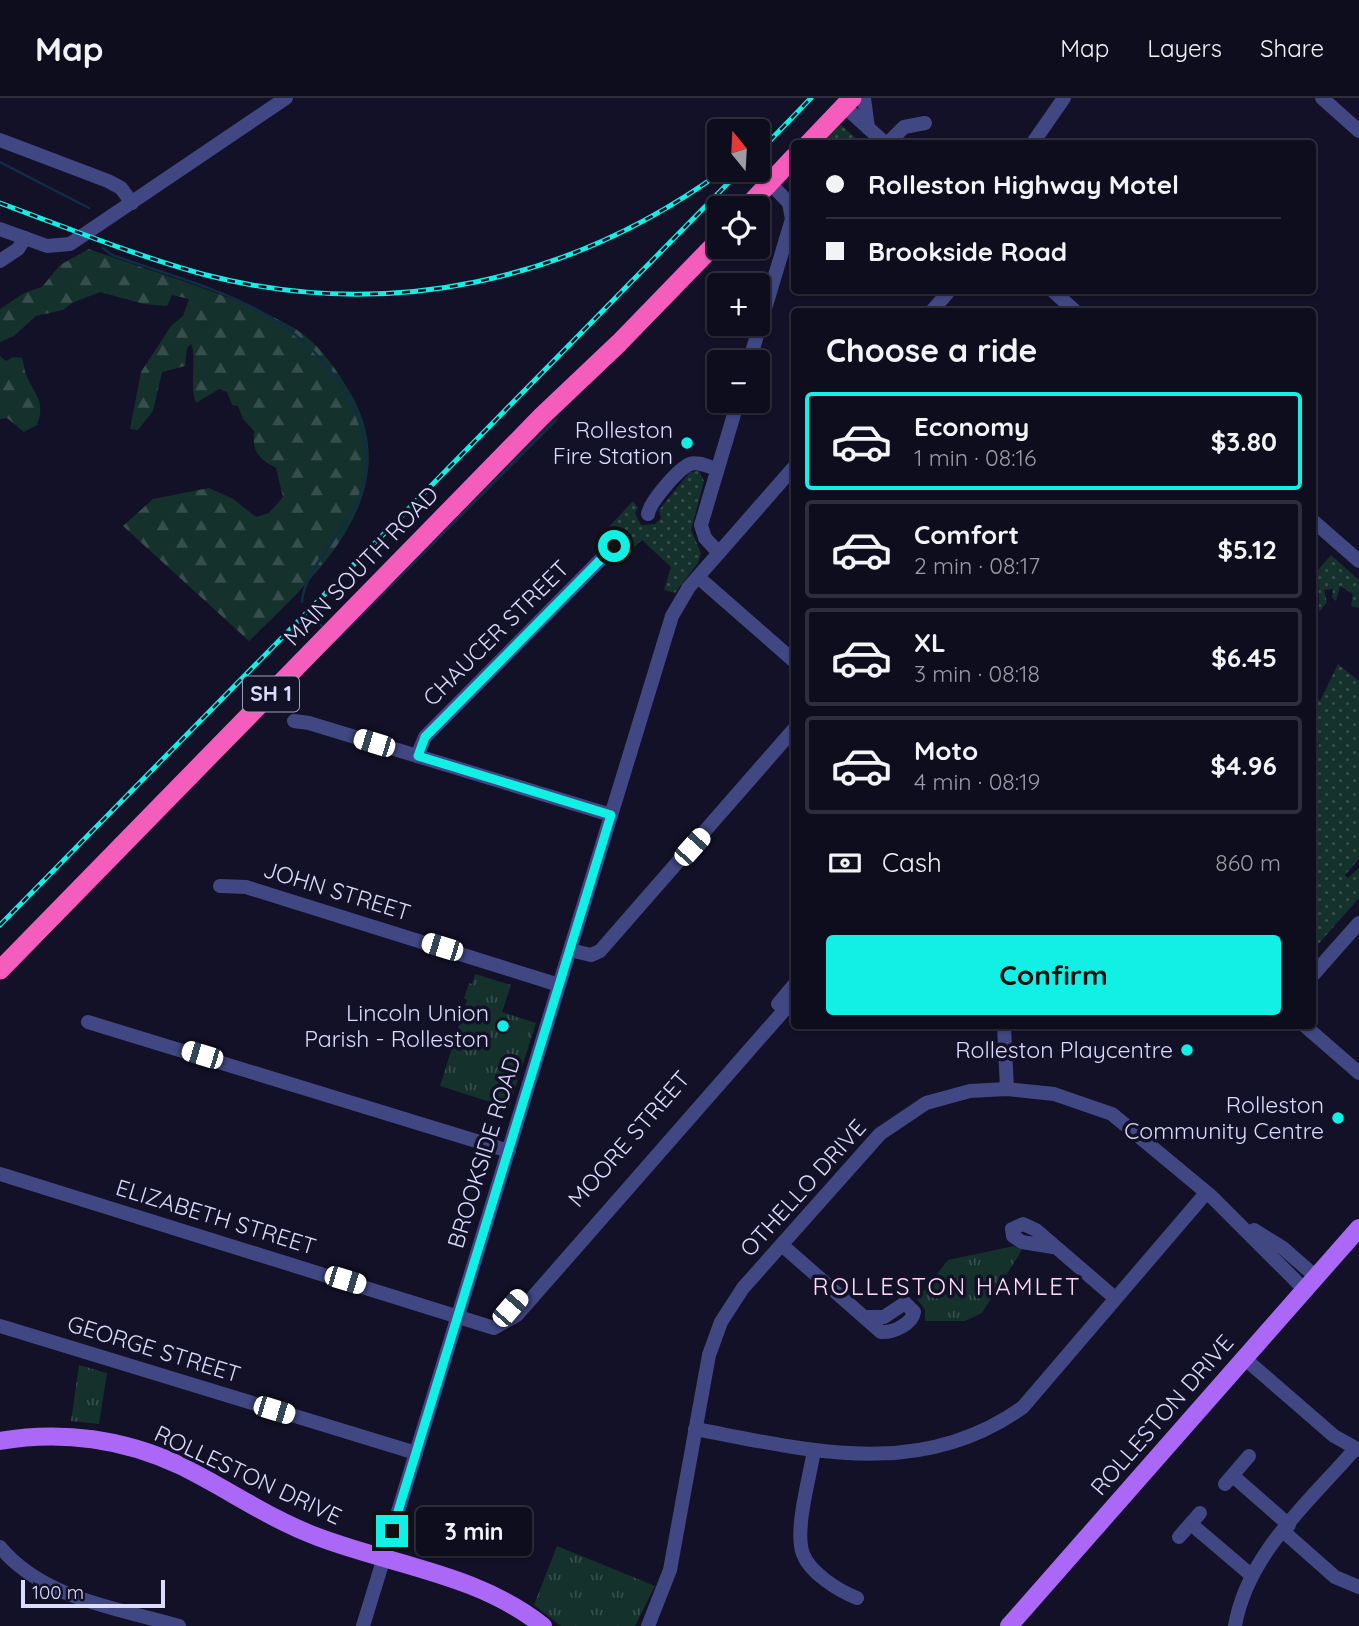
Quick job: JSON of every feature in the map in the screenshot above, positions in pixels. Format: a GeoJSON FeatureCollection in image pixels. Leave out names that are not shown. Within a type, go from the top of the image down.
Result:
{"type":"FeatureCollection","features":[{"type":"Feature","properties":{"kind":"highway"},"geometry":{"type":"LineString","coordinates":[[812,140],[848,102]]}},
{"type":"Feature","properties":{"kind":"highway"},"geometry":{"type":"LineString","coordinates":[[758,196],[791,161]]}},
{"type":"Feature","properties":{"kind":"highway","name":"MAIN SOUTH ROAD"},"geometry":{"type":"LineString","coordinates":[[0,970],[582,376],[642,308],[707,243]]}},
{"type":"Feature","properties":{"kind":"highway","name":"MAIN SOUTH ROAD"},"geometry":{"type":"LineString","coordinates":[[582,376],[620,343],[707,252]]}},
{"type":"Feature","properties":{"kind":"main road","name":"ROLLESTON DRIVE"},"geometry":{"type":"LineString","coordinates":[[1009,1626],[1356,1229]]}},
{"type":"Feature","properties":{"kind":"main road","name":"ROLLESTON DRIVE"},"geometry":{"type":"LineString","coordinates":[[0,1441],[71,1437],[140,1450],[179,1465],[293,1527],[493,1593],[543,1626]]}},
{"type":"Feature","properties":{"kind":"street"},"geometry":{"type":"LineString","coordinates":[[0,229],[58,247],[86,234],[286,98]]}},
{"type":"Feature","properties":{"kind":"street"},"geometry":{"type":"LineString","coordinates":[[864,98],[868,128]]}},
{"type":"Feature","properties":{"kind":"street"},"geometry":{"type":"LineString","coordinates":[[1035,140],[1064,98]]}},
{"type":"Feature","properties":{"kind":"street"},"geometry":{"type":"LineString","coordinates":[[1322,98],[1359,131]]}},
{"type":"Feature","properties":{"kind":"street"},"geometry":{"type":"LineString","coordinates":[[848,102],[868,128],[882,140]]}},
{"type":"Feature","properties":{"kind":"street"},"geometry":{"type":"LineString","coordinates":[[890,140],[904,127],[925,122]]}},
{"type":"Feature","properties":{"kind":"street"},"geometry":{"type":"LineString","coordinates":[[0,140],[108,181],[121,188],[132,203]]}},
{"type":"Feature","properties":{"kind":"street"},"geometry":{"type":"LineString","coordinates":[[770,183],[789,203],[791,214]]}},
{"type":"Feature","properties":{"kind":"street"},"geometry":{"type":"LineString","coordinates":[[754,350],[791,222]]}},
{"type":"Feature","properties":{"kind":"street"},"geometry":{"type":"LineString","coordinates":[[0,261],[15,251],[25,238]]}},
{"type":"Feature","properties":{"kind":"street"},"geometry":{"type":"LineString","coordinates":[[934,308],[947,294]]}},
{"type":"Feature","properties":{"kind":"street"},"geometry":{"type":"LineString","coordinates":[[1056,294],[1072,308]]}},
{"type":"Feature","properties":{"kind":"street"},"geometry":{"type":"LineString","coordinates":[[719,552],[705,538],[701,525],[734,413]]}},
{"type":"Feature","properties":{"kind":"street"},"geometry":{"type":"LineString","coordinates":[[648,514],[652,502],[686,467],[696,464],[717,469]]}},
{"type":"Feature","properties":{"kind":"street","name":"BROOKSIDE ROAD"},"geometry":{"type":"LineString","coordinates":[[363,1626],[673,616],[684,594],[791,470]]}},
{"type":"Feature","properties":{"kind":"street"},"geometry":{"type":"LineString","coordinates":[[1316,523],[1359,561]]}},
{"type":"Feature","properties":{"kind":"street","name":"CHAUCER STREET"},"geometry":{"type":"LineString","coordinates":[[418,756],[425,737],[614,546]]}},
{"type":"Feature","properties":{"kind":"street"},"geometry":{"type":"LineString","coordinates":[[698,577],[791,658]]}},
{"type":"Feature","properties":{"kind":"street"},"geometry":{"type":"LineString","coordinates":[[294,721],[611,815]]}},
{"type":"Feature","properties":{"kind":"street"},"geometry":{"type":"LineString","coordinates":[[570,950],[590,956],[600,951],[791,732]]}},
{"type":"Feature","properties":{"kind":"street","name":"JOHN STREET"},"geometry":{"type":"LineString","coordinates":[[220,886],[246,887],[559,985]]}},
{"type":"Feature","properties":{"kind":"street"},"geometry":{"type":"LineString","coordinates":[[1316,971],[1359,923]]}},
{"type":"Feature","properties":{"kind":"street","name":"MOORE STREET"},"geometry":{"type":"LineString","coordinates":[[500,1325],[510,1308],[791,988]]}},
{"type":"Feature","properties":{"kind":"street","name":"MOORE STREET"},"geometry":{"type":"LineString","coordinates":[[500,1325],[517,1315],[791,1002]]}},
{"type":"Feature","properties":{"kind":"street"},"geometry":{"type":"LineString","coordinates":[[88,1022],[509,1151]]}},
{"type":"Feature","properties":{"kind":"street"},"geometry":{"type":"LineString","coordinates":[[1004,1029],[1007,1089]]}},
{"type":"Feature","properties":{"kind":"street"},"geometry":{"type":"LineString","coordinates":[[1308,1029],[1359,1073]]}},
{"type":"Feature","properties":{"kind":"street","name":"OTHELLO DRIVE"},"geometry":{"type":"LineString","coordinates":[[648,1626],[670,1570],[709,1355],[721,1322],[743,1288],[880,1134],[926,1103],[970,1091],[1007,1089],[1054,1094],[1112,1114],[1209,1195],[1262,1236],[1281,1246],[1310,1282]]}},
{"type":"Feature","properties":{"kind":"street","name":"ELIZABETH STREET"},"geometry":{"type":"LineString","coordinates":[[0,1174],[458,1316]]}},
{"type":"Feature","properties":{"kind":"street"},"geometry":{"type":"LineString","coordinates":[[695,1429],[814,1450],[886,1455],[931,1446],[996,1426],[1023,1407],[1115,1298],[1209,1195]]}},
{"type":"Feature","properties":{"kind":"street"},"geometry":{"type":"LineString","coordinates":[[783,1246],[865,1317]]}},
{"type":"Feature","properties":{"kind":"street"},"geometry":{"type":"LineString","coordinates":[[1054,1247],[1115,1298]]}},
{"type":"Feature","properties":{"kind":"street"},"geometry":{"type":"LineString","coordinates":[[458,1316],[491,1328],[500,1325]]}},
{"type":"Feature","properties":{"kind":"street","name":"GEORGE STREET"},"geometry":{"type":"LineString","coordinates":[[0,1326],[416,1453]]}},
{"type":"Feature","properties":{"kind":"street"},"geometry":{"type":"LineString","coordinates":[[1235,1626],[1251,1575],[1286,1528],[1357,1449],[1325,1429],[1244,1358]]}},
{"type":"Feature","properties":{"kind":"street"},"geometry":{"type":"LineString","coordinates":[[814,1450],[801,1530],[803,1556],[843,1593],[857,1598]]}},
{"type":"Feature","properties":{"kind":"street"},"geometry":{"type":"LineString","coordinates":[[1249,1456],[1229,1480],[1286,1528],[1335,1577],[1359,1587]]}},
{"type":"Feature","properties":{"kind":"street"},"geometry":{"type":"LineString","coordinates":[[1179,1537],[1196,1518],[1251,1575]]}},
{"type":"Feature","properties":{"kind":"street"},"geometry":{"type":"LineString","coordinates":[[0,1547],[23,1570],[44,1584],[179,1626]]}},
{"type":"Feature","properties":{"kind":"green space"},"geometry":{"type":"Polygon","coordinates":[[[840,124],[858,140],[826,140],[840,124]]]}},
{"type":"Feature","properties":{"kind":"green space"},"geometry":{"type":"Polygon","coordinates":[[[89,249],[244,304],[301,332],[317,346],[337,371],[365,426],[369,462],[362,496],[348,528],[327,559],[302,588],[249,641],[123,526],[153,499],[209,488],[233,499],[256,517],[269,513],[283,497],[276,468],[265,461],[255,449],[254,431],[243,419],[238,406],[232,405],[227,392],[219,389],[196,403],[191,344],[187,348],[185,366],[162,372],[153,411],[138,430],[130,429],[141,372],[171,326],[183,316],[189,299],[172,295],[167,306],[144,304],[100,292],[72,303],[63,310],[36,316],[14,336],[0,342],[0,309],[24,293],[42,287],[60,265],[89,249]]]}},
{"type":"Feature","properties":{"kind":"green space"},"geometry":{"type":"Polygon","coordinates":[[[0,356],[6,361],[13,357],[22,358],[26,375],[40,404],[37,425],[24,432],[7,418],[0,419],[0,356]]]}},
{"type":"Feature","properties":{"kind":"green space"},"geometry":{"type":"Polygon","coordinates":[[[699,471],[704,481],[691,530],[701,553],[698,563],[675,593],[664,590],[671,567],[642,540],[629,552],[622,536],[604,532],[633,501],[638,508],[635,513],[641,525],[655,524],[661,518],[659,510],[690,472],[699,471]]]}},
{"type":"Feature","properties":{"kind":"green space"},"geometry":{"type":"Polygon","coordinates":[[[1331,555],[1359,580],[1359,608],[1351,606],[1353,594],[1340,586],[1336,601],[1332,598],[1333,589],[1324,590],[1327,602],[1319,612],[1318,570],[1331,555]]]}},
{"type":"Feature","properties":{"kind":"green space"},"geometry":{"type":"Polygon","coordinates":[[[1338,664],[1359,681],[1359,859],[1345,875],[1348,878],[1359,868],[1359,898],[1316,947],[1316,766],[1319,742],[1316,742],[1316,698],[1320,701],[1338,664]]]}},
{"type":"Feature","properties":{"kind":"green space"},"geometry":{"type":"Polygon","coordinates":[[[475,974],[511,985],[502,1012],[536,1023],[509,1108],[440,1086],[467,1000],[464,998],[475,974]]]}},
{"type":"Feature","properties":{"kind":"green space"},"geometry":{"type":"Polygon","coordinates":[[[1014,1246],[1022,1250],[982,1313],[965,1321],[925,1321],[925,1310],[917,1299],[948,1260],[1014,1246]]]}},
{"type":"Feature","properties":{"kind":"green space"},"geometry":{"type":"Polygon","coordinates":[[[79,1365],[107,1373],[99,1424],[71,1421],[79,1365]]]}},
{"type":"Feature","properties":{"kind":"green space"},"geometry":{"type":"Polygon","coordinates":[[[557,1546],[655,1586],[635,1626],[561,1626],[534,1605],[557,1546]]]}},
{"type":"Feature","properties":{"kind":"waterway"},"geometry":{"type":"LineString","coordinates":[[0,162],[89,208]]}},
{"type":"Feature","properties":{"kind":"waterway"},"geometry":{"type":"LineString","coordinates":[[103,248],[112,255],[217,291],[279,323],[307,345],[331,372],[352,405],[365,444],[363,486],[350,516],[311,574],[302,602]]}},
{"type":"Feature","properties":{"kind":"waterway"},"geometry":{"type":"LineString","coordinates":[[337,640],[556,420]]}},
{"type":"Feature","properties":{"kind":"waterway"},"geometry":{"type":"LineString","coordinates":[[313,616],[322,626]]}},
{"type":"Feature","properties":{"kind":"railway"},"geometry":{"type":"LineString","coordinates":[[770,141],[811,98]]}},
{"type":"Feature","properties":{"kind":"railway"},"geometry":{"type":"LineString","coordinates":[[0,203],[128,250],[206,275],[275,289],[343,294],[411,292],[477,282],[542,264],[605,240],[666,208],[707,181]]}},
{"type":"Feature","properties":{"kind":"railway"},"geometry":{"type":"LineString","coordinates":[[0,925],[729,182]]}},
{"type":"Feature","properties":{"kind":"place","name":"Rolleston Fire Station"},"geometry":{"type":"Point","coordinates":[687,443]}},
{"type":"Feature","properties":{"kind":"place","name":"Lincoln Union Parish - Rolleston"},"geometry":{"type":"Point","coordinates":[503,1026]}},
{"type":"Feature","properties":{"kind":"place","name":"Rolleston Playcentre"},"geometry":{"type":"Point","coordinates":[1187,1050]}},
{"type":"Feature","properties":{"kind":"place","name":"Rolleston Community Centre"},"geometry":{"type":"Point","coordinates":[1338,1118]}},
{"type":"Feature","properties":{"kind":"district","name":"ROLLESTON HAMLET"},"geometry":{"type":"Point","coordinates":[947,1287]}},
{"type":"Feature","properties":{"kind":"route"},"geometry":{"type":"LineString","coordinates":[[392,1531],[611,815],[418,756],[425,737],[614,546]]}}]}
